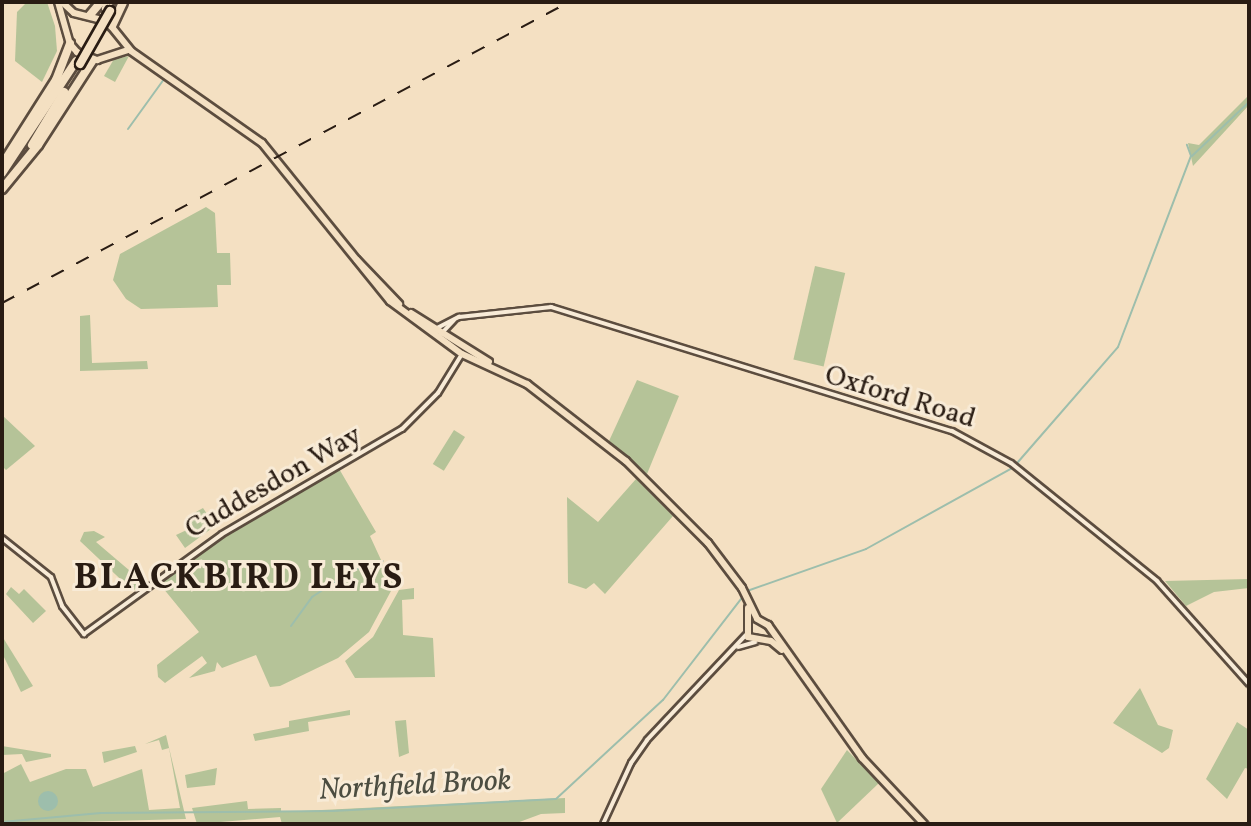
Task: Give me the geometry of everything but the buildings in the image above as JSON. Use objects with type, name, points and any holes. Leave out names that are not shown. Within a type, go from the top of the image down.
[{"type":"highway","points":[[87,15],[115,2]]},
{"type":"highway","points":[[114,30],[123,2]]},
{"type":"highway","points":[[2,186],[42,130],[106,6]]},
{"type":"highway","points":[[2,165],[56,80],[70,44]]},
{"type":"highway","points":[[2,186],[38,145],[82,70],[93,60]]},
{"type":"highway","points":[[2,173],[78,62]]},
{"type":"main road","points":[[60,2],[114,30],[131,51],[188,87],[276,157],[330,231],[393,298],[464,351],[527,384],[640,475],[712,548],[746,597],[757,619],[768,625],[862,758],[924,824]]},
{"type":"main road","points":[[60,2],[70,44],[93,60],[112,51],[131,51]]},
{"type":"main road","points":[[68,31],[73,19],[87,15]]},
{"type":"main road","points":[[112,51],[114,30]]},
{"type":"main road","points":[[746,597],[747,628],[755,642],[774,642],[799,668]]},
{"type":"main road","points":[[747,628],[757,619]]},
{"type":"main road","points":[[764,640],[768,625]]},
{"type":"street","name":"Oxford Road","points":[[437,333],[459,317],[551,307],[976,442],[1028,476],[1157,581],[1249,684]]},
{"type":"street","name":"Cuddesdon Way","points":[[2,538],[51,577],[62,606],[84,634],[222,534],[402,429],[438,393],[464,351]]},
{"type":"street","points":[[603,824],[631,763],[647,740],[736,647],[747,628]]},
{"type":"street","points":[[736,647],[755,642]]},
{"type":"shaded area","points":[[27,2],[47,2],[55,26],[57,51],[42,82],[15,61],[17,12]]},
{"type":"shaded area","points":[[129,56],[115,82],[104,76],[114,59]]},
{"type":"shaded area","points":[[1249,95],[1249,105],[1193,166],[1188,143],[1199,145]]},
{"type":"shaded area","points":[[206,207],[215,213],[217,253],[230,253],[231,285],[217,285],[218,307],[141,309],[126,299],[113,280],[120,254]]},
{"type":"shaded area","points":[[815,266],[845,273],[824,367],[793,360]]},
{"type":"shaded area","points":[[90,315],[92,363],[147,361],[148,369],[80,371],[80,316]]},
{"type":"shaded area","points":[[637,380],[679,396],[647,474],[609,441]]},
{"type":"shaded area","points":[[2,415],[35,446],[6,470],[2,466]]},
{"type":"shaded area","points":[[454,430],[465,437],[444,471],[433,464]]},
{"type":"shaded area","points":[[338,467],[376,532],[370,536],[387,573],[399,576],[369,632],[338,658],[280,686],[270,687],[256,655],[222,668],[217,662],[215,671],[189,678],[207,663],[202,656],[165,683],[158,677],[157,665],[199,632],[158,582],[222,534]]},
{"type":"shaded area","points":[[636,479],[673,516],[605,594],[594,583],[586,589],[568,583],[567,497],[598,522]]},
{"type":"shaded area","points":[[203,508],[215,526],[185,548],[176,535],[193,527],[187,517]]},
{"type":"shaded area","points":[[94,531],[105,537],[96,542],[143,582],[133,591],[80,541],[84,532]]},
{"type":"shaded area","points":[[1249,579],[1249,588],[1214,592],[1186,606],[1165,581]]},
{"type":"shaded area","points":[[11,587],[19,594],[24,589],[46,611],[33,623],[6,594]]},
{"type":"shaded area","points":[[414,588],[414,599],[402,600],[403,635],[433,638],[435,677],[355,678],[345,661],[373,637],[399,590]]},
{"type":"shaded area","points":[[2,636],[33,686],[21,692],[2,653]]},
{"type":"shaded area","points":[[1140,688],[1158,725],[1173,730],[1169,748],[1162,753],[1113,723]]},
{"type":"shaded area","points":[[350,710],[350,715],[308,722],[309,731],[255,741],[253,734],[289,727],[289,721]]},
{"type":"shaded area","points":[[406,720],[409,753],[399,757],[395,721]]},
{"type":"shaded area","points":[[1237,722],[1249,730],[1249,769],[1245,768],[1227,799],[1206,779]]},
{"type":"shaded area","points":[[166,735],[186,819],[2,824],[2,774],[21,764],[30,782],[66,769],[86,769],[93,787],[142,769],[149,810],[180,808],[169,748],[162,750],[159,740],[145,744]]},
{"type":"shaded area","points":[[2,746],[51,754],[51,757],[26,762],[22,754],[2,755]]},
{"type":"shaded area","points":[[135,746],[137,752],[104,763],[102,752]]},
{"type":"shaded area","points":[[847,750],[879,783],[837,823],[821,789]]},
{"type":"shaded area","points":[[217,768],[215,785],[187,788],[185,775]]},
{"type":"shaded area","points":[[44,791],[52,791],[58,801],[52,811],[44,811],[38,805],[38,797]]},
{"type":"shaded area","points":[[565,798],[565,813],[541,814],[514,824],[282,824],[280,817],[197,824],[192,808],[247,801],[248,809],[281,808],[281,812]]},
{"type":"waterway","points":[[128,129],[164,79]]},
{"type":"waterway","points":[[1192,156],[1249,102]]},
{"type":"waterway","name":"Northfield Brook","points":[[1018,462],[1118,347],[1191,156],[1187,145]]},
{"type":"waterway","name":"Northfield Brook","points":[[747,591],[866,549],[1012,468]]},
{"type":"waterway","points":[[291,626],[312,597],[353,570],[383,561]]},
{"type":"waterway","name":"Northfield Brook","points":[[2,822],[101,813],[333,811],[556,799],[663,700],[741,599]]},
{"type":"railway","points":[[2,303],[569,2]]},
{"type":"district","name":"BLACKBIRD LEYS","points":[[239,580]]}]
